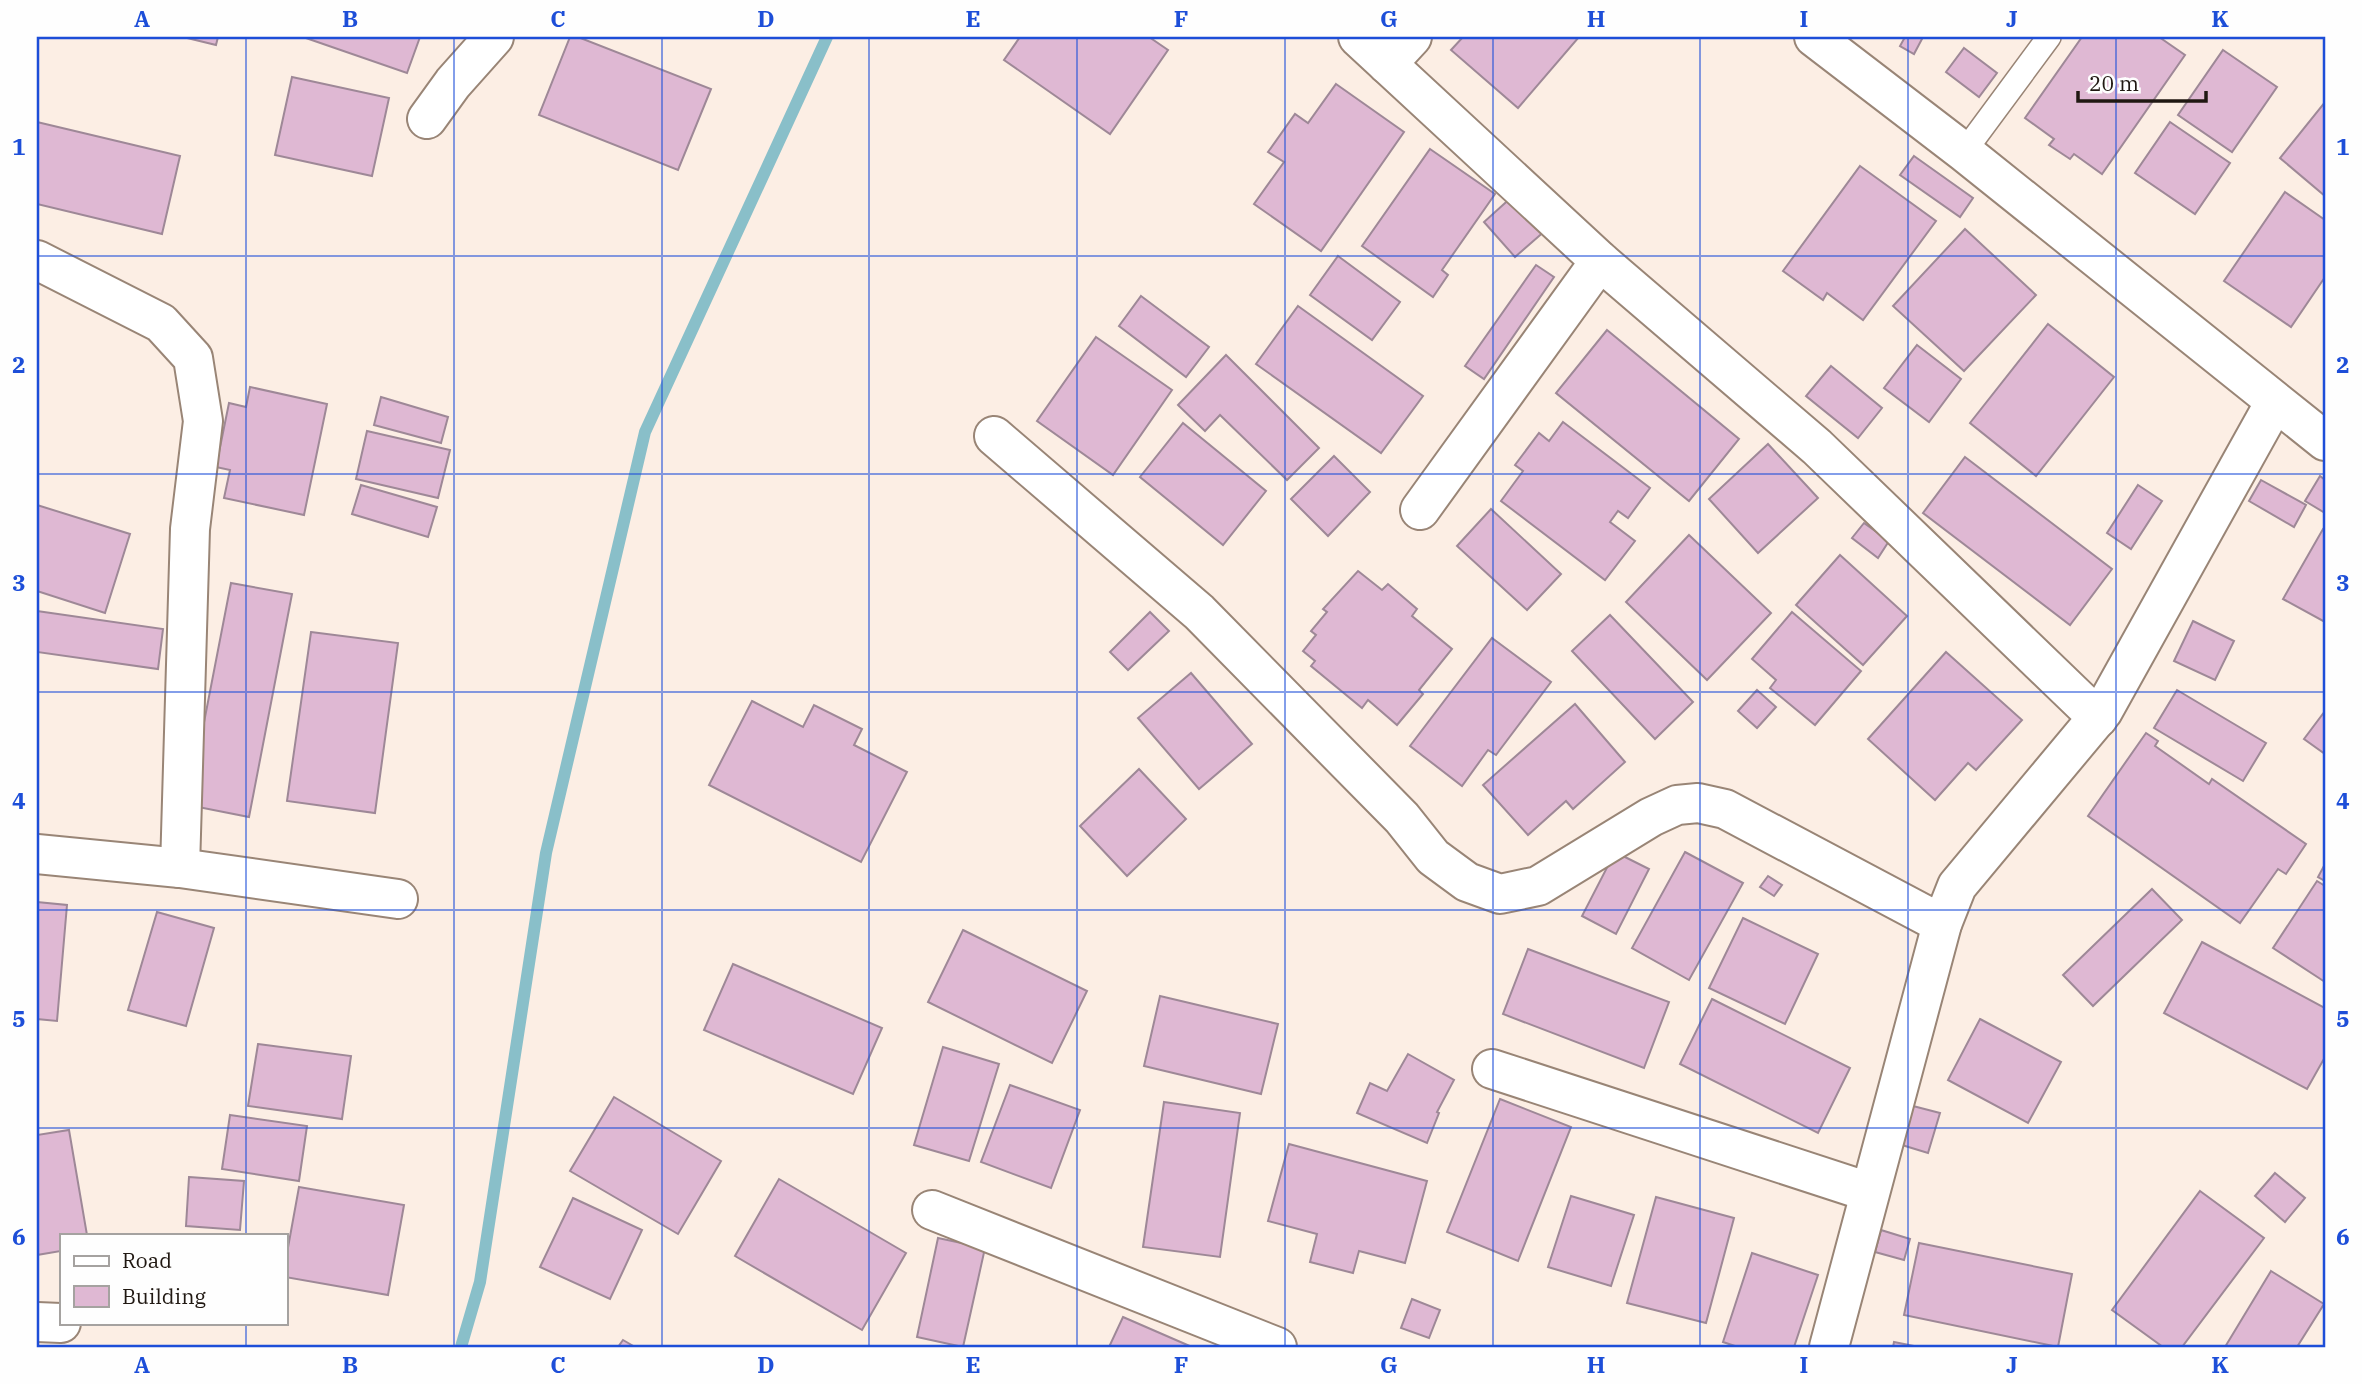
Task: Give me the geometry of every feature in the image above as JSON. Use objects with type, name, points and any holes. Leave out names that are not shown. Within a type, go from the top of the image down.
[{"type":"street","points":[[428,119],[453,83],[495,37]]},
{"type":"street","points":[[1358,37],[1400,50],[1600,261],[1817,447],[2098,718]]},
{"type":"street","points":[[1814,37],[1964,152],[2325,441]]},
{"type":"street","points":[[37,260],[161,323],[193,358],[203,421],[190,528],[180,868]]},
{"type":"street","points":[[1420,510],[1600,261]]},
{"type":"street","points":[[1829,1347],[1942,924],[1957,886],[2098,718],[2275,402]]},
{"type":"street","points":[[994,436],[1199,612],[1402,818],[1433,857],[1467,882],[1500,894],[1538,886],[1651,817],[1676,805],[1698,803],[1725,809],[1942,924]]},
{"type":"street","points":[[37,854],[180,868],[398,899]]},
{"type":"street","points":[[1492,1069],[1869,1192]]},
{"type":"street","points":[[932,1210],[1277,1347]]},
{"type":"street","points":[[37,1322],[60,1323]]},
{"type":"lane","points":[[1964,152],[2049,37]]},
{"type":"building","points":[[183,37],[218,37],[216,45]]},
{"type":"building","points":[[303,37],[420,37],[407,73]]},
{"type":"building","points":[[570,37],[578,37],[711,89],[678,170],[539,115]]},
{"type":"building","points":[[1020,37],[1149,37],[1168,50],[1110,134],[1004,60]]},
{"type":"building","points":[[1463,37],[1579,37],[1518,108],[1451,50]]},
{"type":"building","points":[[1905,37],[1923,37],[1914,54],[1900,46]]},
{"type":"building","points":[[2082,37],[2159,37],[2185,55],[2102,174],[2074,154],[2070,159],[2049,145],[2054,139],[2025,118]]},
{"type":"building","points":[[1964,48],[1997,73],[1979,97],[1946,72]]},
{"type":"building","points":[[2223,50],[2277,87],[2232,152],[2178,115]]},
{"type":"building","points":[[292,77],[389,98],[372,176],[275,155]]},
{"type":"building","points":[[1336,84],[1404,132],[1321,251],[1254,204],[1284,162],[1268,152],[1295,114],[1308,123]]},
{"type":"building","points":[[2325,102],[2325,196],[2280,158]]},
{"type":"building","points":[[37,122],[180,156],[162,234],[37,204]]},
{"type":"building","points":[[2170,122],[2230,163],[2195,214],[2135,173]]},
{"type":"building","points":[[1430,149],[1495,194],[1442,270],[1448,275],[1433,297],[1362,246]]},
{"type":"building","points":[[1914,156],[1973,198],[1960,217],[1900,175]]},
{"type":"building","points":[[1860,166],[1936,221],[1863,320],[1827,293],[1823,300],[1783,271]]},
{"type":"building","points":[[2285,192],[2325,220],[2325,277],[2291,327],[2224,281]]},
{"type":"building","points":[[1514,195],[1546,230],[1515,257],[1484,222]]},
{"type":"building","points":[[1965,229],[2036,295],[1964,371],[1893,306]]},
{"type":"building","points":[[1338,256],[1400,302],[1372,340],[1310,295]]},
{"type":"building","points":[[1536,265],[1554,277],[1484,379],[1465,366]]},
{"type":"building","points":[[1141,296],[1209,347],[1186,377],[1119,326]]},
{"type":"building","points":[[1298,306],[1423,396],[1381,453],[1256,364]]},
{"type":"building","points":[[2048,324],[2114,377],[2036,476],[1970,423]]},
{"type":"building","points":[[1607,330],[1739,439],[1689,501],[1556,393]]},
{"type":"building","points":[[1096,337],[1172,390],[1113,475],[1037,421]]},
{"type":"building","points":[[1917,345],[1961,379],[1929,422],[1884,388]]},
{"type":"building","points":[[1226,355],[1319,448],[1287,480],[1220,415],[1205,431],[1178,405]]},
{"type":"building","points":[[1831,366],[1882,408],[1858,438],[1806,396]]},
{"type":"building","points":[[250,387],[327,404],[304,515],[224,498],[230,470],[216,467],[229,403],[246,407]]},
{"type":"building","points":[[381,397],[448,417],[441,443],[374,425]]},
{"type":"building","points":[[1563,422],[1650,488],[1628,518],[1618,511],[1610,522],[1635,541],[1605,580],[1501,501],[1523,471],[1515,465],[1539,433],[1549,441]]},
{"type":"building","points":[[1183,423],[1266,491],[1223,545],[1140,477]]},
{"type":"building","points":[[367,431],[450,450],[438,498],[356,479]]},
{"type":"building","points":[[1768,444],[1818,498],[1758,553],[1709,499]]},
{"type":"building","points":[[1334,456],[1370,492],[1328,536],[1291,499]]},
{"type":"building","points":[[1965,457],[2112,569],[2070,625],[1923,513]]},
{"type":"building","points":[[2320,476],[2325,480],[2325,513],[2305,501]]},
{"type":"building","points":[[2261,480],[2306,505],[2294,527],[2249,501]]},
{"type":"building","points":[[361,485],[437,507],[428,537],[352,514]]},
{"type":"building","points":[[2138,485],[2162,501],[2131,549],[2107,533]]},
{"type":"building","points":[[37,505],[130,534],[105,613],[37,591]]},
{"type":"building","points":[[1491,509],[1561,574],[1527,610],[1457,546]]},
{"type":"building","points":[[1864,523],[1889,541],[1878,558],[1852,538]]},
{"type":"building","points":[[2323,529],[2325,530],[2325,622],[2283,599]]},
{"type":"building","points":[[1689,535],[1771,613],[1707,680],[1626,602]]},
{"type":"building","points":[[1840,555],[1907,616],[1863,665],[1796,605]]},
{"type":"building","points":[[1358,571],[1382,590],[1388,584],[1417,609],[1412,616],[1452,649],[1419,690],[1423,694],[1397,725],[1368,700],[1362,708],[1311,666],[1315,661],[1303,651],[1316,635],[1311,631],[1327,612],[1323,609]]},
{"type":"building","points":[[231,583],[292,594],[249,817],[188,805]]},
{"type":"building","points":[[37,611],[163,629],[158,669],[37,652]]},
{"type":"building","points":[[1150,612],[1169,631],[1128,670],[1110,652]]},
{"type":"building","points":[[1792,612],[1861,671],[1815,725],[1770,688],[1776,680],[1752,659]]},
{"type":"building","points":[[1610,615],[1693,702],[1655,739],[1572,651]]},
{"type":"building","points":[[2193,621],[2234,641],[2215,680],[2174,661]]},
{"type":"building","points":[[311,632],[398,643],[375,813],[287,801]]},
{"type":"building","points":[[1492,638],[1551,682],[1496,755],[1488,750],[1462,786],[1410,746]]},
{"type":"building","points":[[1946,652],[2022,720],[1976,770],[1968,763],[1935,800],[1868,739]]},
{"type":"building","points":[[1191,673],[1252,744],[1199,789],[1138,718]]},
{"type":"building","points":[[1757,690],[1776,707],[1757,728],[1738,711]]},
{"type":"building","points":[[2177,690],[2266,743],[2243,781],[2154,728]]},
{"type":"building","points":[[752,701],[803,727],[814,705],[862,729],[854,745],[907,772],[861,862],[709,785]]},
{"type":"building","points":[[1575,704],[1625,762],[1573,809],[1566,801],[1528,835],[1483,785]]},
{"type":"building","points":[[2325,711],[2325,754],[2304,739]]},
{"type":"building","points":[[2146,733],[2158,741],[2155,746],[2209,784],[2212,779],[2306,844],[2286,874],[2278,869],[2240,923],[2088,816]]},
{"type":"building","points":[[1139,769],[1186,819],[1127,876],[1080,826]]},
{"type":"building","points":[[1615,852],[1649,869],[1616,934],[1582,916]]},
{"type":"building","points":[[1685,852],[1743,883],[1689,980],[1632,948]]},
{"type":"building","points":[[2325,864],[2325,881],[2318,877]]},
{"type":"building","points":[[1768,876],[1782,885],[1774,896],[1760,887]]},
{"type":"building","points":[[2317,881],[2325,886],[2325,982],[2273,948]]},
{"type":"building","points":[[2152,889],[2182,920],[2093,1006],[2063,975]]},
{"type":"building","points":[[37,902],[67,905],[57,1021],[37,1019]]},
{"type":"building","points":[[157,912],[214,928],[186,1026],[128,1010]]},
{"type":"building","points":[[1743,918],[1818,954],[1785,1024],[1709,988]]},
{"type":"building","points":[[963,930],[1087,991],[1052,1063],[928,1002]]},
{"type":"building","points":[[2202,942],[2325,1008],[2325,1057],[2307,1089],[2164,1013]]},
{"type":"building","points":[[1528,949],[1669,1002],[1644,1068],[1503,1014]]},
{"type":"building","points":[[733,964],[882,1028],[853,1094],[704,1030]]},
{"type":"building","points":[[1160,996],[1278,1024],[1261,1094],[1144,1066]]},
{"type":"building","points":[[1712,999],[1850,1068],[1818,1133],[1680,1064]]},
{"type":"building","points":[[1980,1019],[2061,1062],[2028,1123],[1948,1080]]},
{"type":"building","points":[[258,1044],[351,1056],[342,1119],[248,1106]]},
{"type":"building","points":[[943,1047],[999,1064],[969,1161],[914,1145]]},
{"type":"building","points":[[1408,1054],[1454,1080],[1437,1112],[1439,1113],[1427,1143],[1357,1113],[1370,1083],[1387,1091]]},
{"type":"building","points":[[1010,1085],[1080,1110],[1051,1188],[981,1162]]},
{"type":"building","points":[[614,1097],[721,1161],[678,1234],[570,1171]]},
{"type":"building","points":[[1500,1099],[1571,1127],[1518,1261],[1447,1232]]},
{"type":"building","points":[[1164,1102],[1240,1113],[1220,1257],[1143,1247]]},
{"type":"building","points":[[1913,1106],[1940,1113],[1928,1153],[1902,1145]]},
{"type":"building","points":[[230,1115],[307,1126],[299,1181],[222,1169]]},
{"type":"building","points":[[69,1130],[87,1234],[60,1234],[60,1251],[37,1255],[37,1135]]},
{"type":"building","points":[[1289,1144],[1427,1181],[1405,1263],[1359,1251],[1353,1273],[1310,1262],[1317,1234],[1268,1221]]},
{"type":"building","points":[[2275,1173],[2305,1198],[2285,1222],[2255,1196]]},
{"type":"building","points":[[189,1177],[244,1181],[240,1230],[186,1226]]},
{"type":"building","points":[[779,1179],[906,1253],[862,1330],[735,1256]]},
{"type":"building","points":[[299,1187],[404,1205],[388,1295],[287,1277],[287,1253]]},
{"type":"building","points":[[2200,1191],[2264,1238],[2182,1347],[2163,1347],[2112,1310]]},
{"type":"building","points":[[1571,1196],[1634,1215],[1611,1286],[1548,1267]]},
{"type":"building","points":[[1656,1197],[1734,1218],[1706,1323],[1627,1303]]},
{"type":"building","points":[[573,1198],[642,1230],[610,1299],[540,1267]]},
{"type":"building","points":[[1881,1230],[1910,1239],[1904,1260],[1875,1252]]},
{"type":"building","points":[[938,1238],[985,1248],[963,1347],[917,1337]]},
{"type":"building","points":[[1919,1243],[2072,1274],[2058,1347],[1904,1315]]},
{"type":"building","points":[[1752,1253],[1818,1275],[1794,1347],[1738,1347],[1723,1342]]},
{"type":"building","points":[[2271,1271],[2324,1304],[2297,1347],[2225,1347]]},
{"type":"building","points":[[1412,1299],[1440,1310],[1429,1338],[1401,1328]]},
{"type":"building","points":[[1123,1317],[1192,1347],[1109,1347]]},
{"type":"building","points":[[623,1340],[635,1347],[618,1347]]},
{"type":"building","points":[[1894,1342],[1919,1347],[1893,1347]]},
{"type":"waterway","points":[[461,1347],[480,1282],[546,853],[645,432],[827,37]]}]
